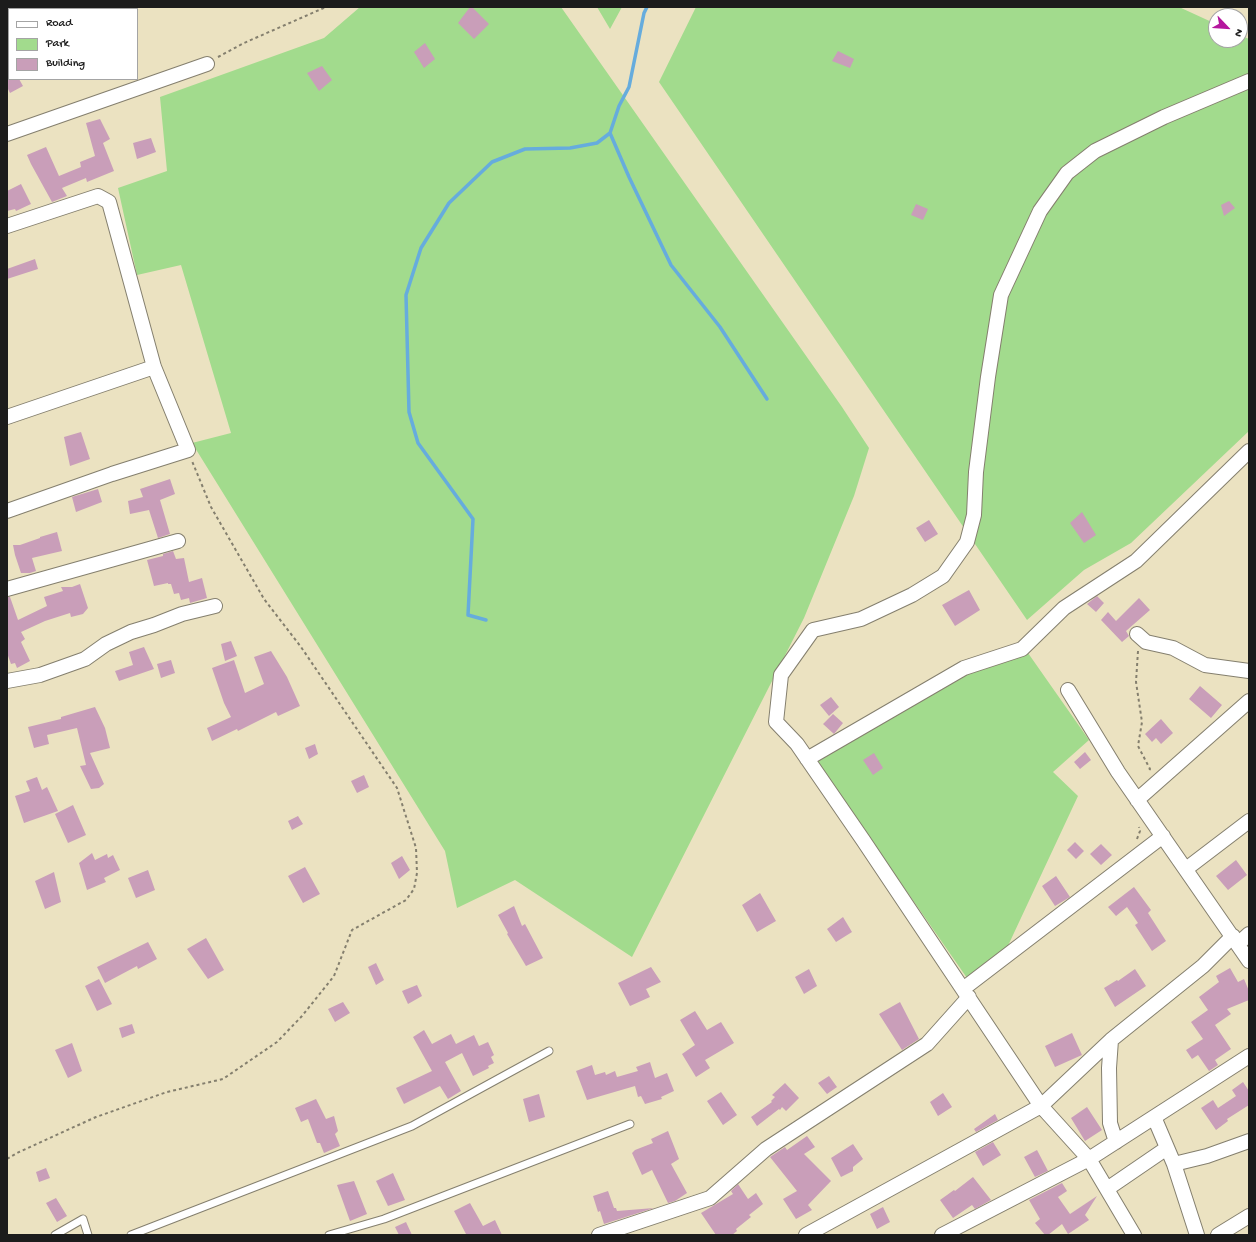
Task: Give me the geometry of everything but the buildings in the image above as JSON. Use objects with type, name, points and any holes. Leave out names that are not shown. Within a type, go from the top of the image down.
[{"type":"street","points":[[7,134],[207,64]]},
{"type":"street","points":[[1134,1235],[1088,1159],[1041,1106],[868,846],[797,744],[776,722],[781,675],[813,630],[861,619],[912,595],[943,576],[967,542],[974,515],[976,472],[988,377],[1001,295],[1040,211],[1067,173],[1095,151],[1164,117],[1249,81]]},
{"type":"street","points":[[7,226],[98,196],[109,202],[154,367],[188,450],[112,474],[7,511]]},
{"type":"street","points":[[7,417],[154,367]]},
{"type":"street","points":[[807,759],[964,668],[1022,649],[1064,608],[1136,561],[1249,451]]},
{"type":"street","points":[[7,589],[178,541]]},
{"type":"street","points":[[7,681],[40,675],[85,659],[106,644],[131,632],[182,614],[215,606]]},
{"type":"street","points":[[1137,634],[1146,642],[1173,648],[1204,665],[1249,671]]},
{"type":"street","points":[[1068,690],[1118,772],[1249,960]]},
{"type":"street","points":[[1137,800],[1249,701]]},
{"type":"street","points":[[1186,869],[1249,820]]},
{"type":"street","points":[[599,1235],[710,1198],[766,1148],[927,1044],[966,993],[1163,836]]},
{"type":"street","points":[[806,1235],[1041,1106],[1111,1040],[1235,940],[1249,934]]},
{"type":"street","points":[[1111,1040],[1109,1068],[1110,1123],[1116,1142]]},
{"type":"street","points":[[942,1235],[1088,1159],[1249,1056]]},
{"type":"street","points":[[1154,1117],[1174,1164],[1197,1235]]},
{"type":"street","points":[[1174,1164],[1207,1156],[1249,1141]]},
{"type":"street","points":[[1107,1190],[1167,1148]]},
{"type":"street","points":[[1218,1235],[1249,1216]]},
{"type":"lane","points":[[131,1235],[412,1126],[549,1051]]},
{"type":"lane","points":[[328,1235],[384,1219],[630,1124]]},
{"type":"lane","points":[[55,1235],[83,1219],[88,1235]]},
{"type":"path","points":[[207,64],[244,43],[326,7]]},
{"type":"path","points":[[7,1159],[19,1152],[96,1117],[166,1092],[223,1079],[277,1042],[302,1016],[334,976],[352,930],[406,900],[414,889],[417,874],[416,848],[396,788],[301,647],[264,599],[211,507],[188,450]]},
{"type":"path","points":[[1137,634],[1138,652],[1136,682],[1142,722],[1138,746],[1150,769],[1148,776]]},
{"type":"path","points":[[1129,862],[1140,831],[1138,826]]},
{"type":"green space","points":[[360,7],[561,7],[842,407],[869,448],[854,496],[804,618],[632,957],[515,880],[457,908],[445,851],[192,443],[231,433],[181,265],[137,275],[118,188],[167,171],[160,97],[324,38]]},
{"type":"green space","points":[[597,7],[622,7],[610,29]]},
{"type":"green space","points":[[696,7],[1179,7],[1208,20],[1208,48],[1248,48],[1249,39],[1249,431],[1131,543],[1084,570],[1027,620],[659,82]]},
{"type":"green space","points":[[1028,653],[1089,740],[1053,772],[1078,796],[1006,950],[967,978],[816,761],[966,674]]},
{"type":"waterway","points":[[486,620],[468,615],[473,519],[418,443],[409,412],[406,295],[421,248],[449,203],[492,162],[525,149],[570,148],[597,143],[610,133],[619,106],[629,87],[644,13],[647,7]]},
{"type":"waterway","points":[[610,133],[629,177],[671,265],[720,327],[767,399]]}]
